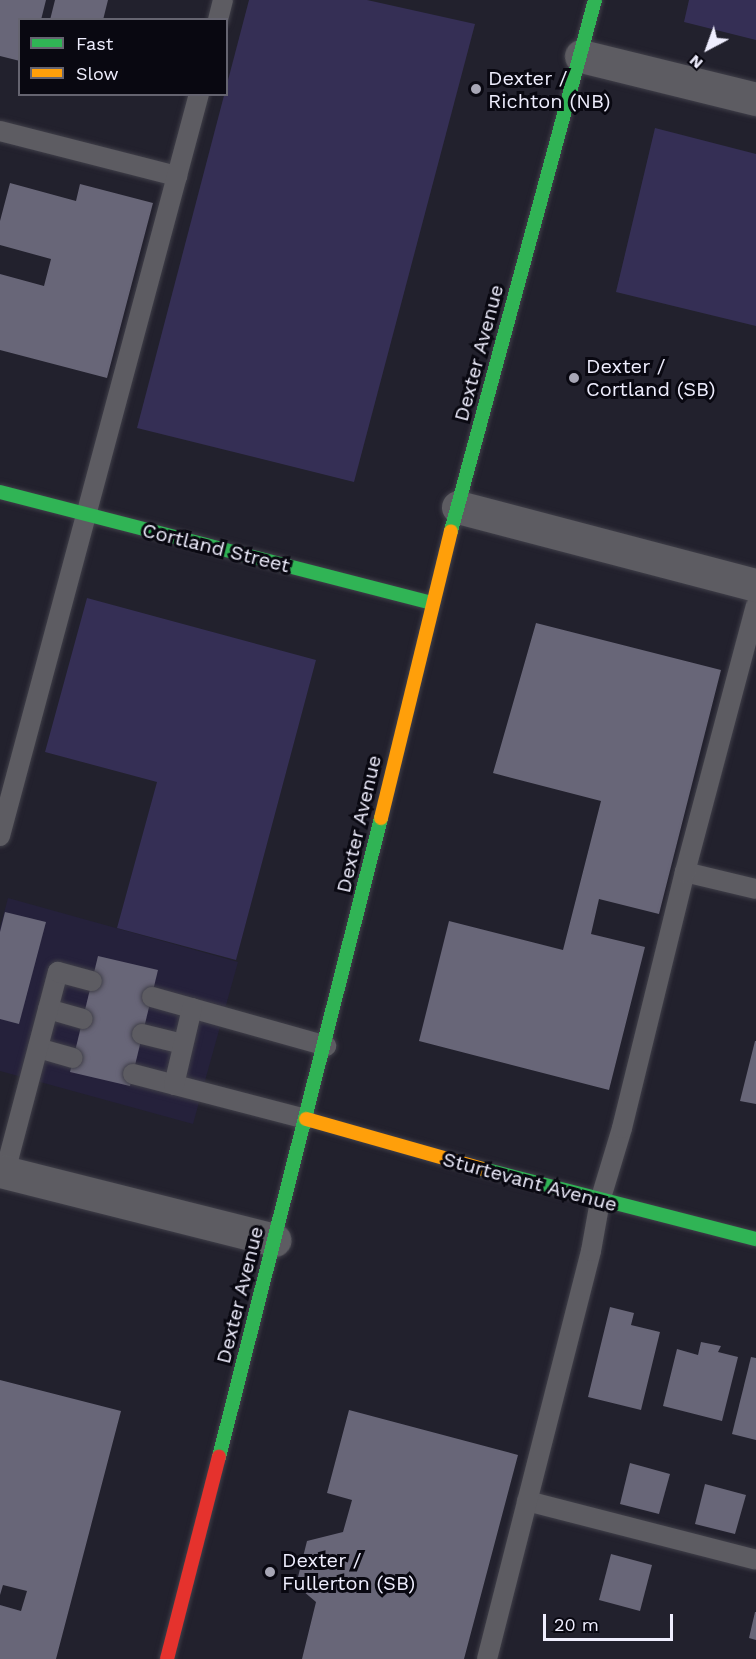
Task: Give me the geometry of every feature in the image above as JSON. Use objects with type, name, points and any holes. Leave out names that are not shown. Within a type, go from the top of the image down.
[{"type":"street","name":"Dexter Avenue","points":[[167,1659],[326,1046],[432,603],[595,0]]},
{"type":"street","points":[[581,56],[756,99]]},
{"type":"street","name":"Cortland Street","points":[[0,492],[432,603]]},
{"type":"street","points":[[458,507],[756,585]]},
{"type":"street","name":"Sturtevant Avenue","points":[[306,1119],[600,1201],[756,1239]]},
{"type":"street","points":[[2,1171],[274,1240]]},
{"type":"lane","points":[[218,18],[223,0]]},
{"type":"lane","points":[[0,832],[88,515],[198,96]]},
{"type":"lane","points":[[0,132],[177,176]]},
{"type":"lane","points":[[487,1659],[600,1201],[622,1128],[685,872],[756,606]]},
{"type":"lane","points":[[685,872],[756,889]]},
{"type":"lane","points":[[2,1171],[58,972],[92,981]]},
{"type":"lane","points":[[152,997],[326,1046]]},
{"type":"lane","points":[[174,1085],[192,1008]]},
{"type":"lane","points":[[48,1009],[83,1019]]},
{"type":"lane","points":[[142,1034],[183,1044]]},
{"type":"lane","points":[[38,1048],[73,1058]]},
{"type":"lane","points":[[133,1074],[306,1119]]},
{"type":"lane","points":[[527,1501],[756,1560]]},
{"type":"shaded area","points":[[249,0],[367,0],[475,24],[354,482],[137,428],[224,96],[228,96],[228,80]]},
{"type":"shaded area","points":[[689,0],[756,0],[756,40],[684,22]]},
{"type":"shaded area","points":[[655,128],[756,154],[756,326],[616,292]]},
{"type":"shaded area","points":[[87,598],[316,660],[236,960],[117,928],[157,782],[45,752]]},
{"type":"shaded area","points":[[8,898],[238,962],[193,1124],[0,1071],[0,928]]},
{"type":"building","points":[[0,0],[46,0],[42,18],[18,18],[18,60],[0,56]]},
{"type":"building","points":[[55,0],[108,0],[104,18],[50,18]]},
{"type":"building","points":[[10,183],[76,201],[80,184],[153,203],[107,378],[0,350],[0,274],[44,286],[51,259],[0,245],[0,221]]},
{"type":"building","points":[[536,623],[721,670],[659,914],[599,899],[591,934],[645,947],[609,1090],[419,1041],[449,921],[563,950],[601,801],[493,773]]},
{"type":"building","points":[[5,912],[46,922],[19,1024],[0,1019],[0,932]]},
{"type":"building","points":[[98,956],[158,970],[130,1086],[70,1072]]},
{"type":"building","points":[[756,1041],[756,1104],[740,1101]]},
{"type":"building","points":[[610,1307],[634,1313],[631,1325],[660,1332],[641,1410],[588,1397]]},
{"type":"building","points":[[701,1342],[721,1346],[718,1352],[738,1357],[722,1421],[663,1406],[677,1349],[698,1355]]},
{"type":"building","points":[[751,1357],[756,1358],[756,1440],[732,1434]]},
{"type":"building","points":[[0,1380],[121,1411],[56,1659],[0,1659],[0,1605],[21,1611],[27,1591],[3,1585],[0,1595]]},
{"type":"building","points":[[349,1410],[518,1455],[464,1659],[302,1659],[316,1602],[296,1585],[307,1541],[343,1532],[352,1500],[327,1493]]},
{"type":"building","points":[[630,1463],[670,1474],[659,1514],[620,1504]]},
{"type":"building","points":[[705,1484],[746,1495],[735,1534],[695,1524]]},
{"type":"building","points":[[611,1554],[652,1565],[640,1611],[599,1600]]},
{"type":"building","points":[[756,1612],[756,1640],[749,1638]]},
{"type":"traffic: fast","points":[[451,531],[595,0]]},
{"type":"traffic: fast","points":[[0,492],[432,603]]},
{"type":"traffic: fast","points":[[219,1457],[381,818]]},
{"type":"traffic: fast","points":[[483,1169],[756,1239]]},
{"type":"traffic: slow","points":[[381,818],[451,531]]},
{"type":"traffic: slow","points":[[306,1119],[483,1169]]},
{"type":"traffic: jam","points":[[167,1659],[219,1457]]},
{"type":"place","name":"Dexter / Richton (NB)","points":[[476,89]]},
{"type":"place","name":"Dexter / Cortland (SB)","points":[[574,378]]},
{"type":"place","name":"Dexter / Fullerton (SB)","points":[[270,1572]]}]
